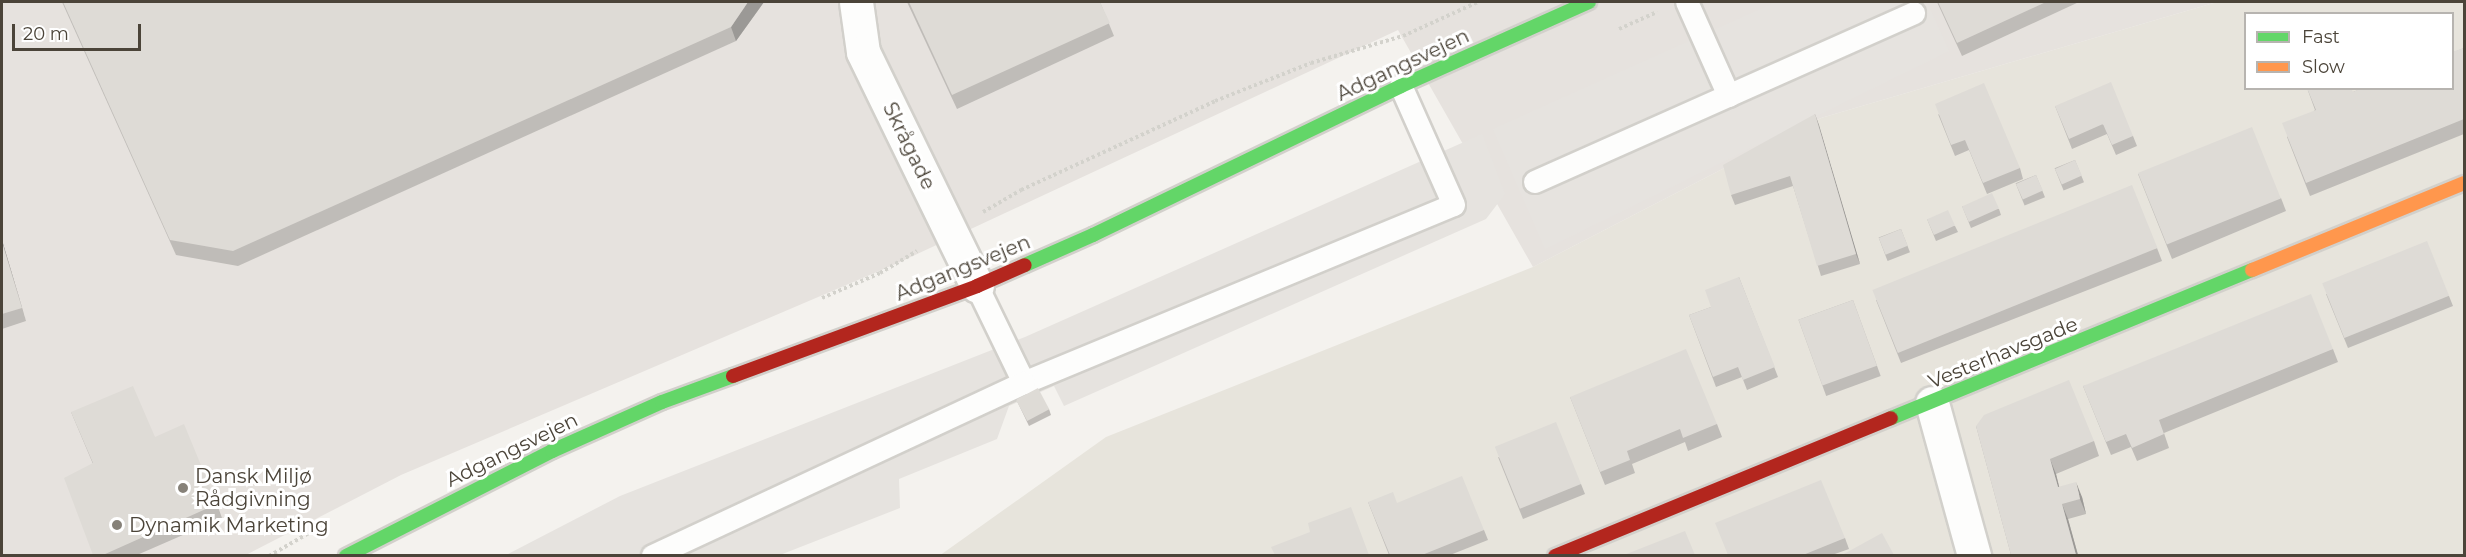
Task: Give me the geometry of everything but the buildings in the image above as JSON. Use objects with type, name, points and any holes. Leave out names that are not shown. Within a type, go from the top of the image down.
[{"type":"street","name":"Skrågade","points":[[856,2],[863,52],[977,286]]},
{"type":"street","name":"Adgangsvejen","points":[[354,554],[552,451],[662,402],[977,286],[1093,235],[1401,86],[1589,2]]},
{"type":"street","name":"Vesterhavsgade","points":[[1555,555],[1932,403],[2464,183]]},
{"type":"street","points":[[1932,403],[1974,555]]},
{"type":"lane","points":[[1687,2],[1729,96]]},
{"type":"lane","points":[[1535,182],[1914,13]]},
{"type":"lane","points":[[653,555],[1024,382],[1454,205],[1401,86]]},
{"type":"lane","points":[[977,286],[1024,382]]},
{"type":"path","points":[[817,300],[880,273],[1021,190],[1215,101],[1311,63],[1403,36],[1478,2]]},
{"type":"path","points":[[269,555],[319,528]]},
{"type":"shaded area","points":[[2,2],[2217,2],[1821,118],[1533,267],[1398,30],[900,262],[401,475],[244,556],[2,555]]},
{"type":"shaded area","points":[[1776,2],[1927,2],[1949,51],[1545,249],[1493,129]]},
{"type":"shaded area","points":[[2217,2],[2464,2],[2464,555],[939,556],[1106,437],[1533,267],[1821,118]]},
{"type":"shaded area","points":[[1482,134],[1505,194],[1486,219],[1064,406],[1054,386],[1009,406],[997,439],[899,479],[900,508],[780,555],[504,556],[620,496],[1025,337]]},
{"type":"traffic: fast","points":[[1025,265],[1093,235],[1401,86],[1589,2]]},
{"type":"traffic: fast","points":[[1891,418],[2252,270]]},
{"type":"traffic: fast","points":[[346,556],[552,451],[662,402],[733,376]]},
{"type":"traffic: slow","points":[[2252,270],[2464,183]]},
{"type":"traffic: jam","points":[[733,376],[977,286],[1025,265]]},
{"type":"traffic: jam","points":[[1555,556],[1891,418]]},
{"type":"place","name":"Dansk Miljø Rådgivning","points":[[183,488]]},
{"type":"place","name":"Dynamik Marketing","points":[[117,525]]}]
